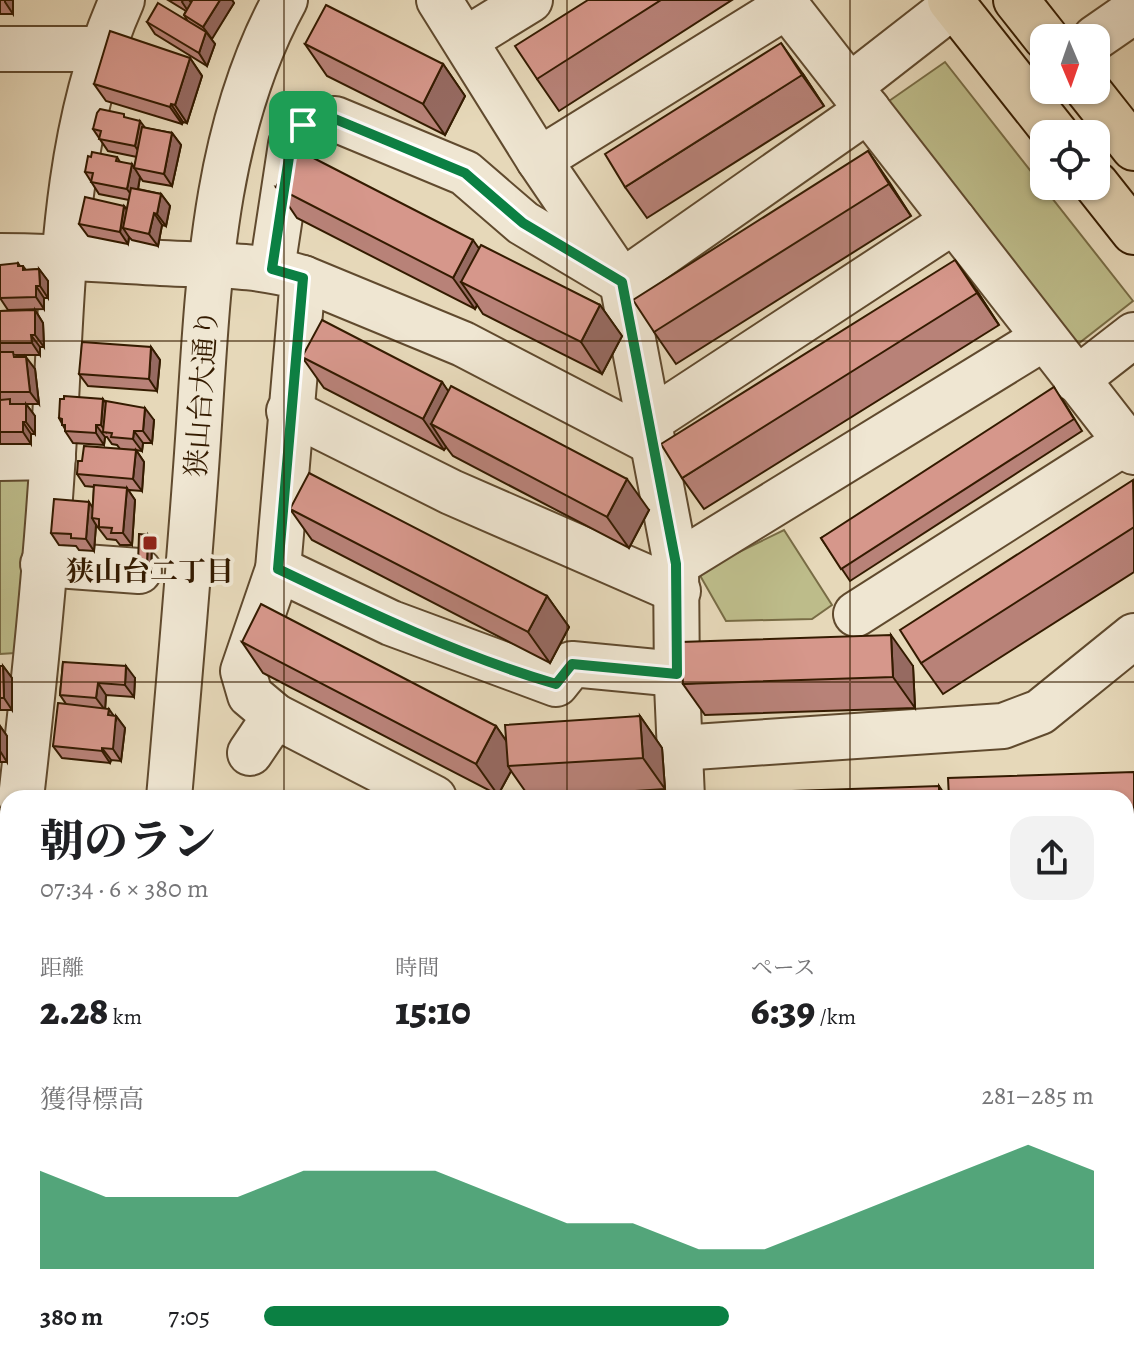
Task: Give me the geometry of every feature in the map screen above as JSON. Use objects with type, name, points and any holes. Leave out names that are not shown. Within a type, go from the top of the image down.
[{"type":"main road","points":[[1016,0],[1035,24]]},
{"type":"main road","points":[[952,3],[1045,120]]},
{"type":"main road","points":[[1099,104],[1134,148]]},
{"type":"main road","points":[[1109,200],[1134,232]]},
{"type":"street","points":[[21,790],[17,664],[43,564],[70,197],[102,49],[122,0]]},
{"type":"street","name":"狭山台大通り","points":[[170,790],[211,264],[224,167],[248,82],[285,0]]},
{"type":"street","points":[[439,0],[539,160],[622,282],[677,577],[682,790]]},
{"type":"street","points":[[465,40],[530,0]]},
{"type":"street","points":[[539,160],[784,3],[1130,447],[856,614]]},
{"type":"street","points":[[622,282],[859,98],[952,3]]},
{"type":"street","points":[[1110,28],[1134,11]]},
{"type":"street","points":[[0,49],[102,49]]},
{"type":"street","points":[[418,790],[275,716],[250,695],[243,671],[278,569],[289,411],[287,273],[291,144],[303,125],[312,119],[335,119],[465,173],[523,223],[622,282]]},
{"type":"street","points":[[651,432],[954,221]]},
{"type":"street","points":[[0,256],[65,256],[211,264],[287,273],[463,344],[651,432]]},
{"type":"street","points":[[1076,380],[1134,335]]},
{"type":"street","points":[[677,577],[1044,338]]},
{"type":"street","points":[[289,411],[451,492],[677,577]]},
{"type":"street","points":[[0,458],[53,457]]},
{"type":"street","points":[[43,564],[139,571]]},
{"type":"street","points":[[278,569],[391,623],[530,677],[556,684],[572,664],[677,674]]},
{"type":"street","points":[[680,748],[1003,726],[1040,712],[1134,636]]},
{"type":"street","points":[[250,753],[275,716]]},
{"type":"shaded area","points":[[945,62],[1030,170],[1030,200],[1054,200],[1133,301],[1069,351],[916,162],[889,101]]},
{"type":"shaded area","points":[[0,470],[36,478],[15,653],[0,654]]},
{"type":"shaded area","points":[[784,530],[832,605],[812,619],[726,621],[698,572]]},
{"type":"building","points":[[190,0],[220,0],[203,27],[184,15]]},
{"type":"building","points":[[588,0],[661,0],[537,79],[515,46]]},
{"type":"building","points":[[158,3],[206,32],[199,53],[147,22]]},
{"type":"building","points":[[326,5],[443,64],[423,104],[305,44]]},
{"type":"building","points":[[110,31],[190,58],[175,105],[171,104],[170,107],[94,84]]},
{"type":"building","points":[[781,43],[802,75],[625,187],[605,154]]},
{"type":"building","points":[[100,109],[140,121],[135,146],[99,139],[101,131],[93,129]]},
{"type":"building","points":[[142,127],[172,133],[164,174],[134,168]]},
{"type":"building","points":[[296,149],[473,240],[453,278],[276,187]]},
{"type":"building","points":[[868,151],[889,184],[654,332],[633,300]]},
{"type":"building","points":[[92,152],[132,164],[127,189],[91,182],[93,173],[85,172],[88,156],[91,157]]},
{"type":"building","points":[[131,188],[161,194],[149,234],[123,228]]},
{"type":"building","points":[[85,197],[124,206],[120,232],[79,224]]},
{"type":"building","points":[[481,245],[600,305],[581,342],[461,282]]},
{"type":"building","points":[[955,260],[977,293],[682,478],[661,444]]},
{"type":"building","points":[[18,263],[23,270],[39,269],[40,286],[36,286],[36,297],[0,298],[0,265]]},
{"type":"building","points":[[35,310],[32,343],[0,343],[0,311]]},
{"type":"building","points":[[322,320],[442,382],[423,419],[302,357]]},
{"type":"building","points":[[82,342],[151,347],[149,379],[79,374]]},
{"type":"building","points":[[0,352],[13,352],[14,357],[26,357],[30,392],[0,392]]},
{"type":"building","points":[[451,386],[627,479],[607,517],[431,424]]},
{"type":"building","points":[[1054,387],[1074,419],[841,569],[821,538]]},
{"type":"building","points":[[64,396],[103,399],[101,425],[96,425],[96,433],[65,431],[65,425],[59,418],[60,399]]},
{"type":"building","points":[[10,399],[10,404],[26,404],[23,432],[0,432],[0,400]]},
{"type":"building","points":[[106,401],[145,408],[143,431],[134,431],[133,439],[111,437],[112,433],[103,432]]},
{"type":"building","points":[[84,446],[136,450],[133,479],[77,474]]},
{"type":"building","points":[[309,473],[547,596],[528,632],[290,509]]},
{"type":"building","points":[[1133,480],[1134,527],[921,663],[900,630]]},
{"type":"building","points":[[94,485],[127,488],[123,533],[111,533],[112,528],[99,527],[99,519],[92,518]]},
{"type":"building","points":[[54,499],[89,502],[86,539],[51,533]]},
{"type":"building","points":[[139,534],[148,535],[147,564],[138,564]]},
{"type":"building","points":[[261,604],[496,726],[476,764],[242,642]]},
{"type":"building","points":[[891,635],[893,677],[683,684],[681,642]]},
{"type":"building","points":[[63,662],[126,666],[125,685],[98,683],[96,698],[60,695]]},
{"type":"building","points":[[0,666],[3,666],[4,698],[0,698]]},
{"type":"building","points":[[58,703],[109,709],[108,715],[116,716],[113,749],[102,748],[102,751],[53,746]]},
{"type":"building","points":[[640,716],[643,758],[508,766],[505,725]]},
{"type":"building","points":[[1134,772],[1134,790],[949,790],[948,778]]},
{"type":"building","points":[[939,786],[939,790],[820,790]]},
{"type":"place","name":"狭山台二丁目","points":[[150,543]]},
{"type":"route","points":[[312,119],[335,119],[465,173],[523,223],[622,282],[676,564],[677,674],[572,664],[556,684],[530,677],[391,623],[278,569],[289,411],[303,278],[272,269],[273,250],[291,144],[303,125],[312,119]]}]
